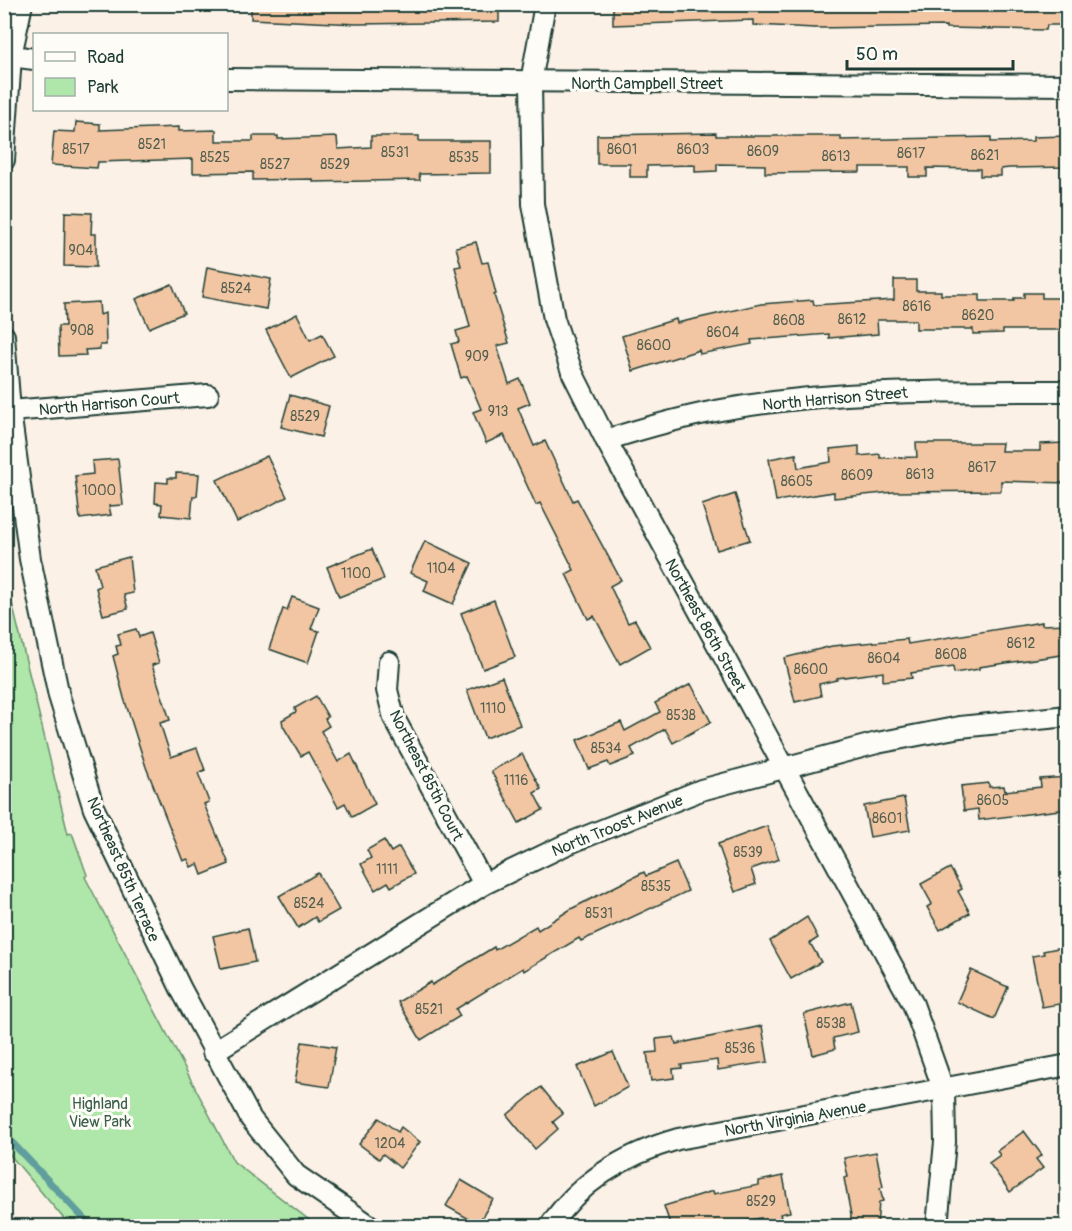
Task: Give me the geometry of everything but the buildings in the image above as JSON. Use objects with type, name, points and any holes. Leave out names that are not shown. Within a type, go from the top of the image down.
[{"type":"street","points":[[4,160],[11,56],[22,4]]},
{"type":"street","name":"Northeast 86th Street","points":[[545,4],[531,82],[533,204],[554,320],[572,372],[606,440],[691,600],[785,766],[913,1004],[936,1063],[944,1091],[945,1142],[937,1227]]},
{"type":"street","points":[[11,56],[33,59]]},
{"type":"street","name":"North Campbell Street","points":[[228,79],[1068,85]]},
{"type":"street","name":"Northeast 85th Terrace","points":[[4,336],[10,411],[30,559],[59,696],[94,809],[213,1052],[251,1119],[297,1175],[370,1227]]},
{"type":"street","name":"North Harrison Street","points":[[606,440],[668,421],[774,402],[855,394],[1068,391]]},
{"type":"street","name":"North Harrison Court","points":[[10,411],[208,396]]},
{"type":"street","name":"Northeast 85th Court","points":[[390,662],[387,690],[394,718],[484,884]]},
{"type":"street","name":"North Troost Avenue","points":[[213,1052],[484,884],[565,845],[701,790],[785,766],[960,727],[1068,716]]},
{"type":"street","name":"North Virginia Avenue","points":[[550,1227],[577,1193],[610,1168],[644,1149],[678,1139],[944,1091],[1068,1065]]},
{"type":"green space","name":"Highland View Park","points":[[5,574],[68,834],[72,833],[87,875],[85,877],[234,1162],[317,1226],[70,1226],[5,1149]]},
{"type":"waterway","points":[[4,1134],[91,1226]]}]
